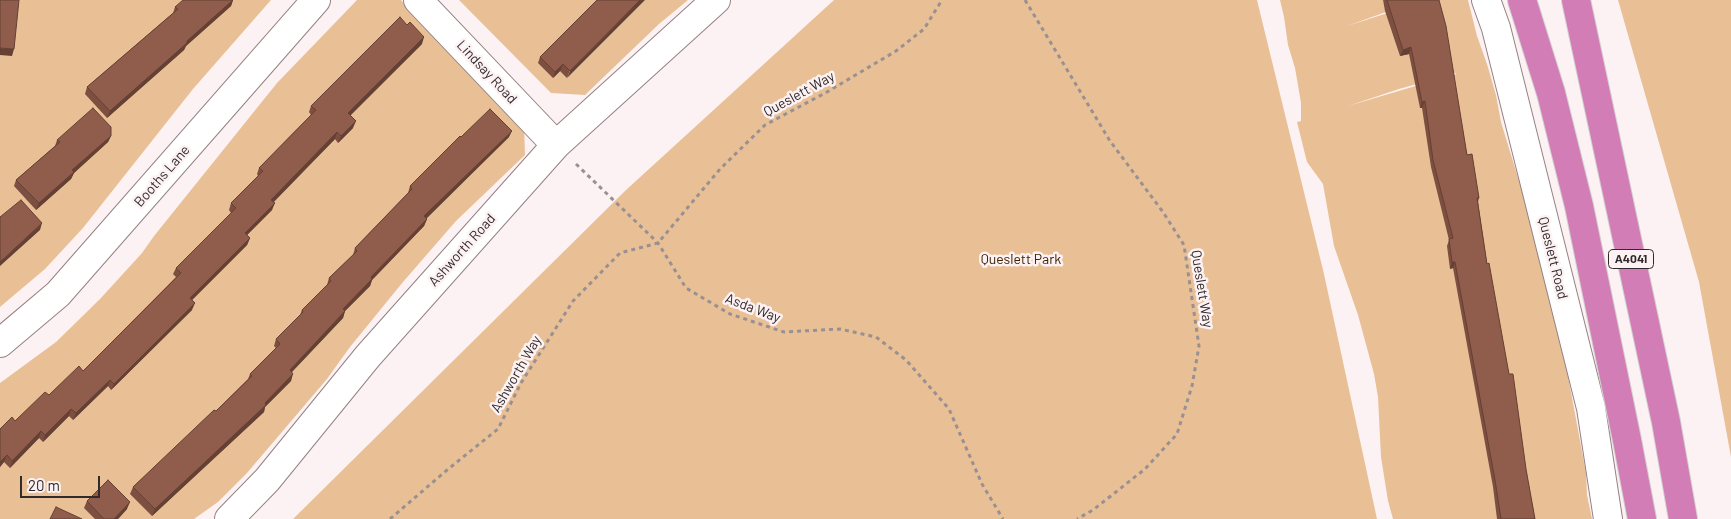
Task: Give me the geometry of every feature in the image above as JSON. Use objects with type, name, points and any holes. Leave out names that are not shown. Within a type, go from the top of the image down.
[{"type":"highway","name":"A4041","points":[[1522,0],[1551,94],[1579,206],[1642,519]]},
{"type":"highway","name":"A4041","points":[[1576,0],[1666,422],[1683,519]]},
{"type":"street","name":"Booths Lane","points":[[0,343],[58,294],[316,0]]},
{"type":"street","name":"Lindsay Road","points":[[418,0],[556,145]]},
{"type":"street","name":"Ashworth Road","points":[[229,519],[267,480],[368,356],[556,145],[716,0]]},
{"type":"street","name":"Queslett Road","points":[[1486,0],[1496,28],[1591,408],[1608,519]]},
{"type":"path","name":"Queslett Way","points":[[658,243],[720,169],[765,125],[827,92],[896,51],[924,28],[942,0]]},
{"type":"path","name":"Queslett Way","points":[[1025,0],[1110,141],[1163,212],[1184,245],[1199,346],[1192,386],[1178,434],[1145,470],[1093,510],[1078,519]]},
{"type":"path","name":"Asda Way","points":[[556,145],[658,243],[686,288],[730,314],[784,332],[840,329],[876,337],[906,360],[949,408],[982,484],[1002,519]]},
{"type":"path","name":"Ashworth Way","points":[[390,519],[498,429],[522,383],[573,301],[620,253],[658,243]]},
{"type":"green space","points":[[0,0],[271,0],[193,89],[83,228],[45,269],[0,307]]},
{"type":"green space","points":[[357,0],[401,0],[524,124],[525,155],[456,221],[403,282],[350,347],[327,379],[247,473],[218,502],[194,519],[0,519],[0,383],[56,342],[100,299],[142,253],[277,83]]},
{"type":"green space","points":[[459,0],[688,0],[659,24],[585,95],[551,93]]},
{"type":"green space","name":"Queslett Park","points":[[834,0],[1257,0],[1324,274],[1377,519],[293,519],[626,190]]},
{"type":"green space","points":[[1280,0],[1383,0],[1386,12],[1347,26],[1428,0],[1468,0],[1477,36],[1496,95],[1501,122],[1534,230],[1560,333],[1586,473],[1587,495],[1592,519],[1393,519],[1381,457],[1378,397],[1374,374],[1358,315],[1334,246],[1323,184],[1307,162],[1297,122],[1301,121],[1301,103],[1295,68],[1288,45]],"holes":[[[1456,74],[1348,106],[1399,89]]]},
{"type":"green space","points":[[1618,0],[1731,0],[1731,457],[1699,282]]},
{"type":"building","points":[[0,0],[19,0],[14,49],[0,48]]},
{"type":"building","points":[[183,0],[233,0],[110,111],[87,87],[178,9],[175,7]]},
{"type":"building","points":[[597,0],[640,0],[570,71],[563,64],[555,72],[540,57]]},
{"type":"building","points":[[1387,0],[1439,0],[1446,26],[1467,155],[1472,154],[1487,264],[1489,263],[1509,374],[1513,374],[1535,519],[1501,519],[1455,262],[1452,262],[1449,239],[1453,238],[1433,160],[1425,101],[1422,102],[1411,47],[1403,50]]},
{"type":"building","points":[[400,17],[407,25],[410,22],[424,37],[348,113],[356,121],[341,136],[337,132],[271,200],[275,203],[245,233],[250,238],[190,298],[195,303],[114,384],[110,380],[76,413],[71,409],[45,435],[41,431],[12,461],[7,455],[0,462],[0,429],[12,417],[15,421],[45,392],[49,395],[79,366],[83,371],[181,273],[176,268],[236,208],[231,203],[263,171],[259,168],[316,110],[311,106]]},
{"type":"building","points":[[93,108],[111,127],[111,136],[72,170],[74,172],[39,203],[16,180],[60,142],[57,140]]},
{"type":"building","points":[[490,109],[512,131],[424,216],[427,219],[371,277],[372,279],[343,309],[345,311],[290,370],[293,374],[265,403],[266,405],[155,509],[133,487],[252,376],[250,374],[280,344],[276,339],[331,281],[329,278],[357,251],[355,248],[412,189],[410,186]]},
{"type":"building","points":[[21,200],[42,223],[0,262],[0,217]]},
{"type":"building","points":[[108,480],[130,502],[114,519],[104,519],[87,501]]},
{"type":"building","points":[[56,507],[82,519],[50,519]]}]
